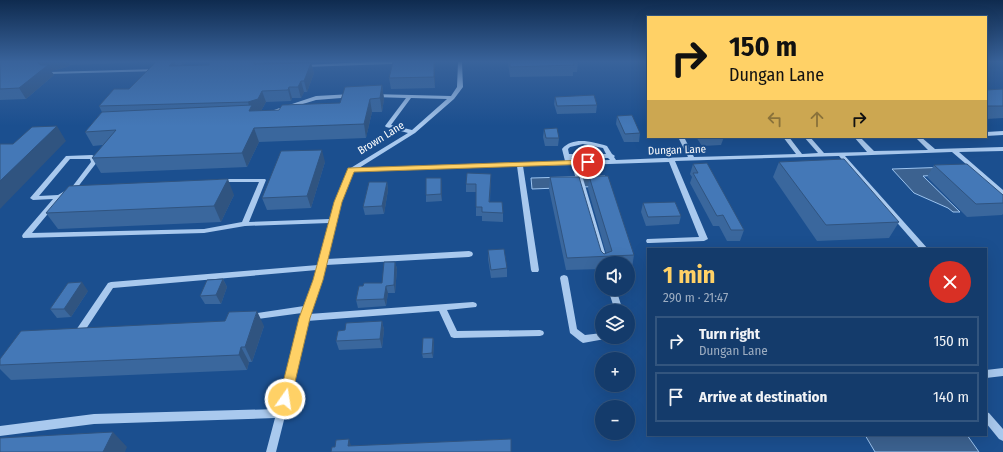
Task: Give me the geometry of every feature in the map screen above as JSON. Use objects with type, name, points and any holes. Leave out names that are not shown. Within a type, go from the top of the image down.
[{"type":"street","name":"Brown Lane","points":[[351,170],[414,132],[452,98],[460,87],[460,83]]},
{"type":"street","points":[[364,95],[452,98]]},
{"type":"street","points":[[262,115],[316,98],[357,96]]},
{"type":"street","points":[[410,96],[388,126],[414,132]]},
{"type":"street","points":[[987,134],[1003,133]]},
{"type":"street","points":[[682,138],[692,159]]},
{"type":"street","points":[[787,138],[801,156]]},
{"type":"street","points":[[808,138],[823,155]]},
{"type":"street","points":[[858,138],[872,153]]},
{"type":"street","points":[[919,138],[933,152]]},
{"type":"street","points":[[602,256],[572,163],[567,156],[566,149],[568,146],[582,142],[605,147],[613,159]]},
{"type":"street","name":"Dungan Lane","points":[[351,170],[572,163],[613,159],[671,160],[1003,149]]},
{"type":"street","points":[[954,151],[1003,193]]},
{"type":"street","points":[[840,154],[923,248]]},
{"type":"street","points":[[567,156],[613,159]]},
{"type":"street","points":[[59,197],[33,198],[68,157],[92,157],[94,162],[75,187],[59,197],[26,236],[204,231],[245,224],[333,221]]},
{"type":"street","points":[[650,242],[704,239],[671,160]]},
{"type":"street","points":[[520,165],[535,270]]},
{"type":"street","points":[[271,452],[282,413],[304,318],[322,264],[338,202],[351,170]]},
{"type":"street","points":[[208,182],[263,180],[245,224]]},
{"type":"street","points":[[75,187],[83,187]]},
{"type":"street","points":[[86,332],[78,333],[111,285],[322,264],[469,254]]},
{"type":"street","points":[[564,278],[574,331],[583,339],[595,338]]},
{"type":"street","points":[[304,318],[473,305]]},
{"type":"street","points":[[442,307],[454,335],[540,333]]},
{"type":"street","points":[[238,319],[308,309]]},
{"type":"street","points":[[987,374],[1003,372]]},
{"type":"street","points":[[0,431],[94,419],[282,413]]},
{"type":"street","points":[[987,417],[1003,436]]},
{"type":"water","points":[[950,167],[958,174],[923,176],[960,212],[953,212],[948,208],[914,193],[892,169]]},
{"type":"water","points":[[605,176],[608,186],[532,189],[531,178]]},
{"type":"water","points":[[866,436],[968,436],[979,452],[875,452]]},
{"type":"building","points":[[0,83],[25,83],[19,88],[0,89]]},
{"type":"building","points":[[135,83],[300,83],[298,87],[289,87],[288,90],[262,91],[258,99],[248,102],[99,106],[114,89],[129,89]]},
{"type":"building","points":[[382,85],[380,98],[370,99],[364,124],[254,128],[242,153],[92,158],[116,130],[85,132],[102,112],[252,105],[249,111],[279,110],[282,105],[340,103],[345,87]]},
{"type":"building","points":[[1003,89],[1003,106],[987,106],[987,90]]},
{"type":"building","points":[[594,95],[597,105],[557,106],[555,97]]},
{"type":"building","points":[[632,115],[640,133],[625,134],[617,116]]},
{"type":"building","points":[[57,126],[0,181],[0,144],[13,144],[32,127]]},
{"type":"building","points":[[557,128],[559,138],[546,138],[544,129]]},
{"type":"building","points":[[322,150],[307,196],[262,198],[281,151]]},
{"type":"building","points":[[844,159],[899,222],[826,225],[779,162]]},
{"type":"building","points":[[707,163],[744,230],[731,230],[723,215],[717,216],[693,173],[698,173],[693,164]]},
{"type":"building","points":[[967,164],[1003,195],[1003,203],[976,204],[934,165]]},
{"type":"building","points":[[467,173],[491,174],[489,202],[502,202],[503,213],[482,212],[482,207],[476,207],[476,184],[466,184]]},
{"type":"building","points":[[589,176],[608,176],[634,255],[567,258],[550,177],[579,177],[601,251],[604,254],[612,251]]},
{"type":"building","points":[[426,178],[441,178],[441,194],[426,195]]},
{"type":"building","points":[[228,179],[214,206],[46,213],[69,186]]},
{"type":"building","points":[[369,182],[387,182],[382,206],[363,207]]},
{"type":"building","points":[[675,202],[681,216],[648,217],[643,203]]},
{"type":"building","points":[[504,249],[507,268],[491,270],[488,250]]},
{"type":"building","points":[[384,262],[395,262],[394,285],[386,286],[384,299],[356,300],[359,286],[363,286],[364,283],[382,283]]},
{"type":"building","points":[[223,279],[216,295],[200,296],[207,280]]},
{"type":"building","points":[[82,282],[64,309],[50,309],[68,283]]},
{"type":"building","points":[[257,311],[245,347],[241,347],[239,355],[0,365],[0,359],[21,331],[225,321],[229,312]]},
{"type":"building","points":[[382,321],[380,339],[336,341],[338,331],[345,330],[346,323]]},
{"type":"building","points":[[423,338],[433,338],[432,353],[422,354]]},
{"type":"building","points":[[113,432],[103,452],[0,452],[0,438]]},
{"type":"building","points":[[349,439],[348,446],[511,439],[511,452],[331,452],[332,447],[335,447],[336,440]]},
{"type":"route","points":[[285,399],[304,318],[318,280],[338,202],[351,170],[588,162]]}]
